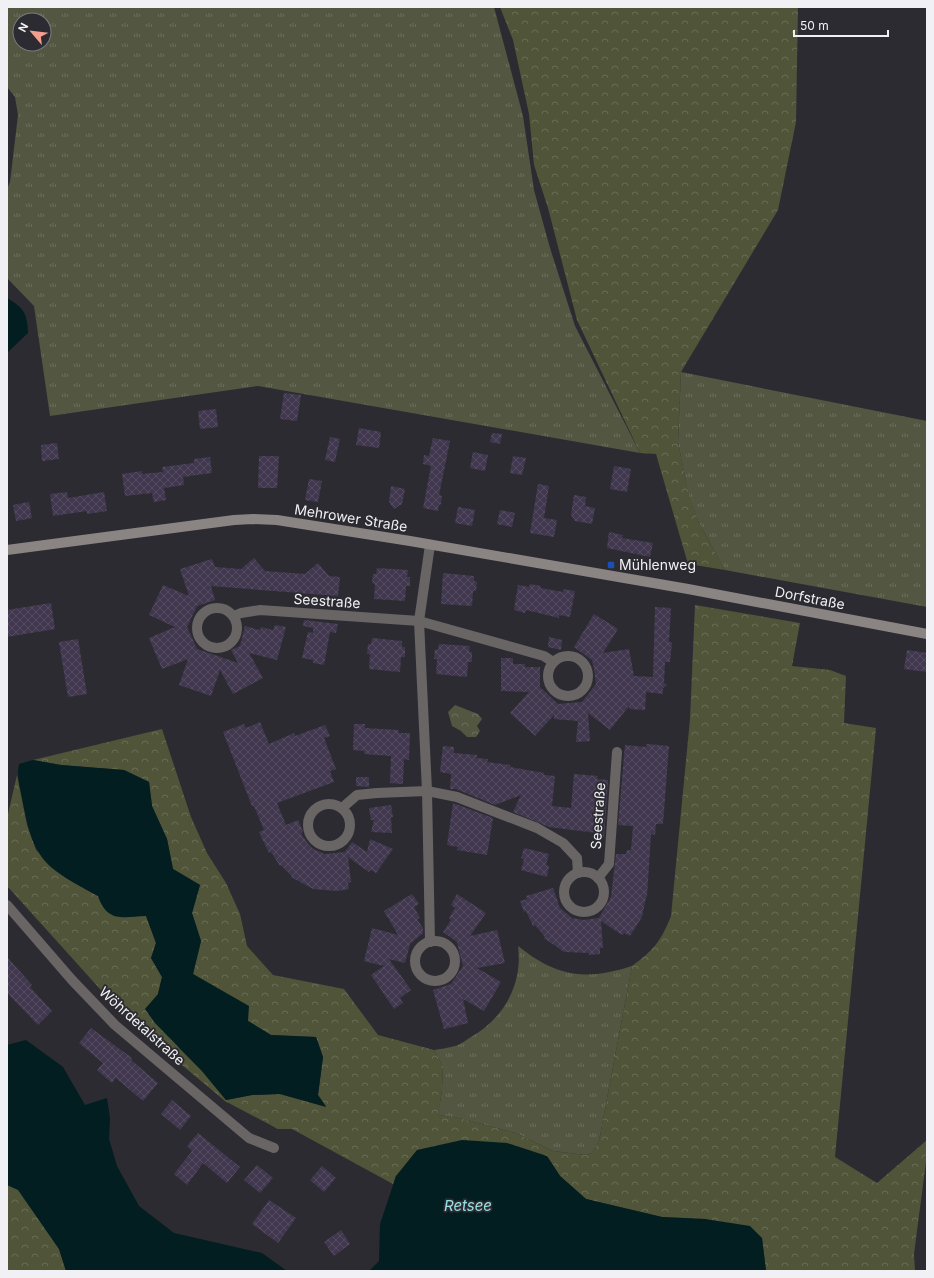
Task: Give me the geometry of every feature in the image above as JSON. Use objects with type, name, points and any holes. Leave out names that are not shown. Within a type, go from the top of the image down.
[{"type":"main road","name":"Mehrower Straße","points":[[7,550],[253,519],[277,520],[688,589]]},
{"type":"main road","name":"Dorfstraße","points":[[688,589],[927,634]]},
{"type":"street","points":[[430,545],[419,620],[427,791],[430,942]]},
{"type":"street","name":"Seestraße","points":[[234,616],[241,613],[260,610],[419,620],[544,656],[553,662]]},
{"type":"street","points":[[570,656],[582,661],[588,673],[586,685],[581,690],[569,696],[556,692],[548,681],[548,674],[553,662],[558,658],[570,656]]},
{"type":"street","name":"Seestraße","points":[[598,878],[609,864],[617,752]]},
{"type":"street","name":"Seestraße","points":[[342,808],[357,795],[427,791],[457,797],[500,812],[537,828],[563,843],[577,858],[578,873]]},
{"type":"street","points":[[324,804],[332,804],[342,808],[348,816],[350,822],[348,836],[337,845],[323,845],[317,842],[309,831],[308,825],[313,812],[324,804]]},
{"type":"street","points":[[578,873],[590,873],[598,878],[603,886],[604,892],[600,904],[590,911],[576,910],[566,901],[564,887],[567,881],[578,873]]},
{"type":"street","name":"Wöhrdetalstraße","points":[[7,905],[72,980],[115,1025],[249,1138],[274,1148]]},
{"type":"green space","points":[[7,7],[494,7],[523,116],[534,190],[550,248],[575,326],[640,453],[258,386],[50,416],[34,306],[7,278],[7,189],[10,182],[18,115],[15,97],[7,87]]},
{"type":"green space","points":[[500,7],[798,7],[796,122],[778,210],[681,372],[678,442],[689,496],[699,523],[725,570],[688,564],[656,454],[640,453],[577,320],[548,208],[534,165],[529,114],[513,40]]},
{"type":"green space","points":[[681,372],[927,421],[927,607],[725,570],[699,523],[689,497],[678,442]]},
{"type":"green space","points":[[695,605],[800,623],[792,666],[830,670],[846,676],[844,723],[876,728],[835,1157],[877,1183],[927,1140],[927,1154],[914,1254],[915,1271],[766,1271],[762,1238],[705,1219],[662,1217],[586,1199],[560,1176],[547,1156],[396,1176],[393,1184],[292,1129],[278,1129],[225,1101],[128,1020],[7,886],[7,818],[17,775],[27,825],[36,850],[66,878],[98,896],[146,915],[156,943],[151,958],[162,977],[158,994],[179,1048],[202,1071],[226,1100],[252,1095],[280,1094],[326,1106],[318,1095],[323,1057],[316,1037],[271,1035],[248,1021],[217,989],[193,974],[201,941],[192,913],[200,885],[173,869],[167,839],[152,806],[149,782],[124,770],[61,765],[33,760],[162,729],[191,817],[207,853],[226,883],[240,914],[247,946],[273,975],[344,989],[378,1035],[434,1050],[443,1066],[442,1090],[438,1115],[459,1118],[516,1133],[553,1151],[586,1155],[592,1153],[599,1141],[632,966],[646,955],[660,939],[671,916],[690,719]]},
{"type":"green space","points":[[455,705],[478,714],[482,719],[477,726],[480,731],[476,737],[467,737],[461,731],[452,726],[448,712]]},
{"type":"green space","points":[[518,946],[546,964],[559,970],[572,973],[600,974],[632,966],[599,1141],[592,1153],[586,1155],[553,1151],[516,1133],[459,1118],[438,1115],[442,1090],[443,1066],[434,1050],[461,1044],[483,1029],[502,1010],[509,999],[517,974],[519,960]]},
{"type":"green space","points":[[7,1185],[18,1189],[59,1249],[66,1271],[7,1271]]},
{"type":"water","points":[[7,298],[24,312],[27,320],[28,333],[7,353]]},
{"type":"water","points":[[33,760],[61,765],[124,770],[149,782],[152,806],[167,839],[173,869],[200,885],[192,913],[201,941],[193,974],[249,1006],[248,1021],[271,1035],[316,1037],[323,1057],[318,1095],[326,1107],[280,1094],[252,1095],[226,1100],[202,1071],[155,1023],[145,1009],[158,994],[162,977],[151,958],[156,943],[146,916],[123,917],[106,911],[98,896],[55,870],[46,862],[38,851],[27,823],[18,774],[19,764]]},
{"type":"water","points":[[26,1040],[63,1067],[85,1105],[107,1098],[110,1118],[109,1139],[117,1166],[139,1206],[174,1233],[262,1253],[287,1271],[66,1271],[59,1249],[18,1190],[7,1185],[7,1045]]},
{"type":"water","name":"Retsee","points":[[462,1140],[507,1143],[547,1156],[560,1176],[586,1199],[662,1217],[705,1219],[750,1226],[762,1238],[766,1271],[369,1271],[379,1261],[380,1224],[396,1176],[417,1150]]},
{"type":"building","points":[[284,393],[301,395],[297,421],[280,419]]},
{"type":"building","points":[[216,409],[218,427],[200,429],[198,411]]},
{"type":"building","points":[[359,428],[381,432],[379,448],[356,445]]},
{"type":"building","points":[[492,433],[502,434],[500,444],[490,442]]},
{"type":"building","points":[[330,437],[340,439],[335,462],[325,460]]},
{"type":"building","points":[[433,438],[450,441],[439,495],[442,496],[441,504],[439,505],[438,511],[423,508],[431,466],[423,464],[424,455],[429,456]]},
{"type":"building","points":[[57,443],[59,459],[42,461],[41,445]]},
{"type":"building","points":[[473,452],[488,455],[485,471],[470,468]]},
{"type":"building","points":[[259,456],[279,456],[277,488],[258,488]]},
{"type":"building","points":[[513,456],[526,458],[522,475],[510,473]]},
{"type":"building","points":[[210,457],[212,473],[183,477],[184,485],[164,488],[166,500],[154,502],[152,493],[125,496],[122,474],[142,471],[142,474],[163,472],[162,467],[194,463],[194,459]]},
{"type":"building","points":[[614,466],[631,469],[627,492],[610,489]]},
{"type":"building","points":[[309,479],[322,481],[318,502],[305,500]]},
{"type":"building","points":[[538,484],[549,486],[544,518],[557,520],[554,537],[530,533]]},
{"type":"building","points":[[391,486],[405,489],[402,504],[394,509],[389,502]]},
{"type":"building","points":[[67,492],[68,498],[104,492],[107,511],[87,514],[87,511],[53,516],[50,494]]},
{"type":"building","points":[[574,495],[586,497],[585,506],[595,508],[592,524],[575,521],[571,515]]},
{"type":"building","points":[[29,502],[32,518],[16,521],[13,505]]},
{"type":"building","points":[[458,507],[475,510],[472,526],[455,523]]},
{"type":"building","points":[[500,510],[515,513],[512,527],[497,524]]},
{"type":"building","points":[[609,532],[623,535],[622,538],[653,543],[650,557],[607,548]]},
{"type":"building","points":[[254,558],[265,571],[305,574],[318,563],[329,576],[340,577],[338,596],[211,586],[215,600],[197,606],[187,627],[197,649],[238,663],[231,650],[240,646],[245,626],[260,630],[261,627],[273,630],[275,625],[286,627],[277,660],[249,653],[263,678],[233,694],[220,670],[211,696],[179,685],[188,659],[162,669],[149,638],[175,627],[149,615],[163,585],[189,596],[180,569],[212,559],[215,567],[241,569]]},
{"type":"building","points":[[377,568],[408,570],[407,577],[410,577],[410,586],[406,586],[405,601],[374,599],[375,584],[372,583],[373,574],[376,574]]},
{"type":"building","points":[[443,573],[474,576],[474,581],[477,582],[476,591],[473,591],[472,606],[441,604]]},
{"type":"building","points":[[530,584],[541,586],[540,588],[563,592],[563,589],[575,591],[570,617],[559,615],[559,618],[526,610],[525,613],[514,610],[518,585],[529,587]]},
{"type":"building","points":[[51,603],[55,629],[7,637],[7,610]]},
{"type":"building","points":[[655,607],[671,608],[669,642],[672,642],[670,662],[665,662],[664,683],[667,685],[663,688],[663,694],[646,692],[645,710],[629,709],[629,706],[610,730],[588,713],[590,741],[576,742],[578,721],[554,719],[554,715],[535,736],[510,713],[529,692],[501,691],[501,658],[513,658],[513,664],[525,664],[525,667],[540,667],[540,687],[558,704],[582,702],[596,684],[594,669],[592,660],[574,647],[594,614],[618,629],[603,653],[629,649],[634,676],[653,677]]},
{"type":"building","points":[[304,620],[338,624],[336,633],[330,632],[324,665],[313,663],[313,660],[302,658],[308,632],[313,633],[313,628],[303,626]]},
{"type":"building","points":[[549,637],[562,640],[561,650],[548,647]]},
{"type":"building","points":[[372,638],[402,641],[402,647],[405,647],[405,657],[401,657],[400,672],[369,669],[370,654],[367,654],[368,644],[371,644]]},
{"type":"building","points":[[78,639],[87,694],[68,697],[59,642]]},
{"type":"building","points":[[439,644],[470,646],[469,652],[472,652],[472,662],[468,662],[467,677],[436,674],[437,659],[434,659],[435,649],[438,650]]},
{"type":"building","points":[[907,650],[927,653],[927,672],[904,669]]},
{"type":"building","points":[[260,722],[269,744],[294,733],[295,736],[325,725],[330,736],[324,738],[336,769],[330,771],[334,782],[277,803],[286,825],[298,820],[303,832],[301,834],[308,844],[313,849],[325,854],[345,852],[352,842],[367,852],[370,839],[393,849],[376,873],[371,870],[369,872],[348,857],[351,882],[348,883],[349,889],[337,891],[313,889],[291,877],[292,876],[281,865],[280,866],[271,852],[269,853],[259,832],[264,830],[254,806],[252,806],[223,732],[244,724],[246,728]]},
{"type":"building","points":[[354,724],[365,724],[365,728],[398,730],[399,733],[410,733],[409,760],[404,759],[403,784],[390,783],[391,756],[364,754],[364,751],[353,750]]},
{"type":"building","points":[[647,744],[669,746],[663,824],[656,824],[655,835],[651,834],[647,897],[642,917],[630,936],[624,933],[622,935],[601,921],[603,948],[600,948],[600,954],[589,955],[589,953],[564,952],[544,938],[545,937],[535,925],[533,926],[526,911],[524,912],[520,901],[527,899],[526,896],[553,888],[560,908],[572,918],[583,920],[599,918],[611,897],[616,854],[626,854],[627,850],[631,850],[633,826],[618,825],[625,745],[646,747]]},
{"type":"building","points":[[443,746],[454,747],[454,753],[477,755],[476,758],[488,759],[487,762],[510,765],[510,767],[555,776],[552,806],[571,808],[574,774],[598,776],[597,779],[608,780],[604,837],[597,836],[597,833],[549,827],[513,812],[521,795],[495,805],[456,789],[450,789],[451,774],[440,772]]},
{"type":"building","points":[[356,777],[369,777],[369,787],[356,786]]},
{"type":"building","points":[[453,803],[493,818],[487,855],[457,850],[458,847],[447,845]]},
{"type":"building","points":[[391,805],[393,817],[391,817],[392,833],[371,832],[374,820],[371,820],[369,808]]},
{"type":"building","points":[[524,848],[549,854],[546,865],[549,866],[547,877],[521,870],[524,859],[521,858]]},
{"type":"building","points":[[412,894],[419,904],[414,907],[420,918],[417,919],[423,928],[423,933],[410,944],[405,963],[389,959],[411,990],[400,998],[403,1003],[394,1009],[371,975],[384,966],[364,961],[372,928],[398,935],[384,911]]},
{"type":"building","points":[[457,894],[486,913],[470,936],[497,930],[505,963],[477,968],[501,982],[484,1011],[463,999],[468,1023],[444,1029],[433,990],[451,984],[463,966],[457,942],[443,932],[451,920],[449,918],[455,908],[451,905]]},
{"type":"building","points":[[7,957],[32,985],[30,987],[52,1011],[38,1025],[7,993]]},
{"type":"building","points":[[91,1028],[132,1058],[131,1060],[158,1083],[143,1101],[116,1078],[112,1083],[97,1070],[103,1063],[79,1043]]},
{"type":"building","points":[[172,1100],[191,1116],[180,1130],[161,1114]]},
{"type":"building","points":[[198,1133],[240,1167],[227,1183],[203,1163],[187,1185],[174,1174],[192,1151],[187,1146]]},
{"type":"building","points":[[257,1165],[273,1178],[260,1193],[244,1180]]},
{"type":"building","points":[[322,1166],[336,1178],[324,1192],[310,1180]]},
{"type":"building","points":[[269,1200],[296,1218],[278,1243],[252,1224]]},
{"type":"building","points":[[341,1230],[350,1244],[334,1256],[324,1242]]},
{"type":"place","name":"Mühlenweg","points":[[611,565]]}]
